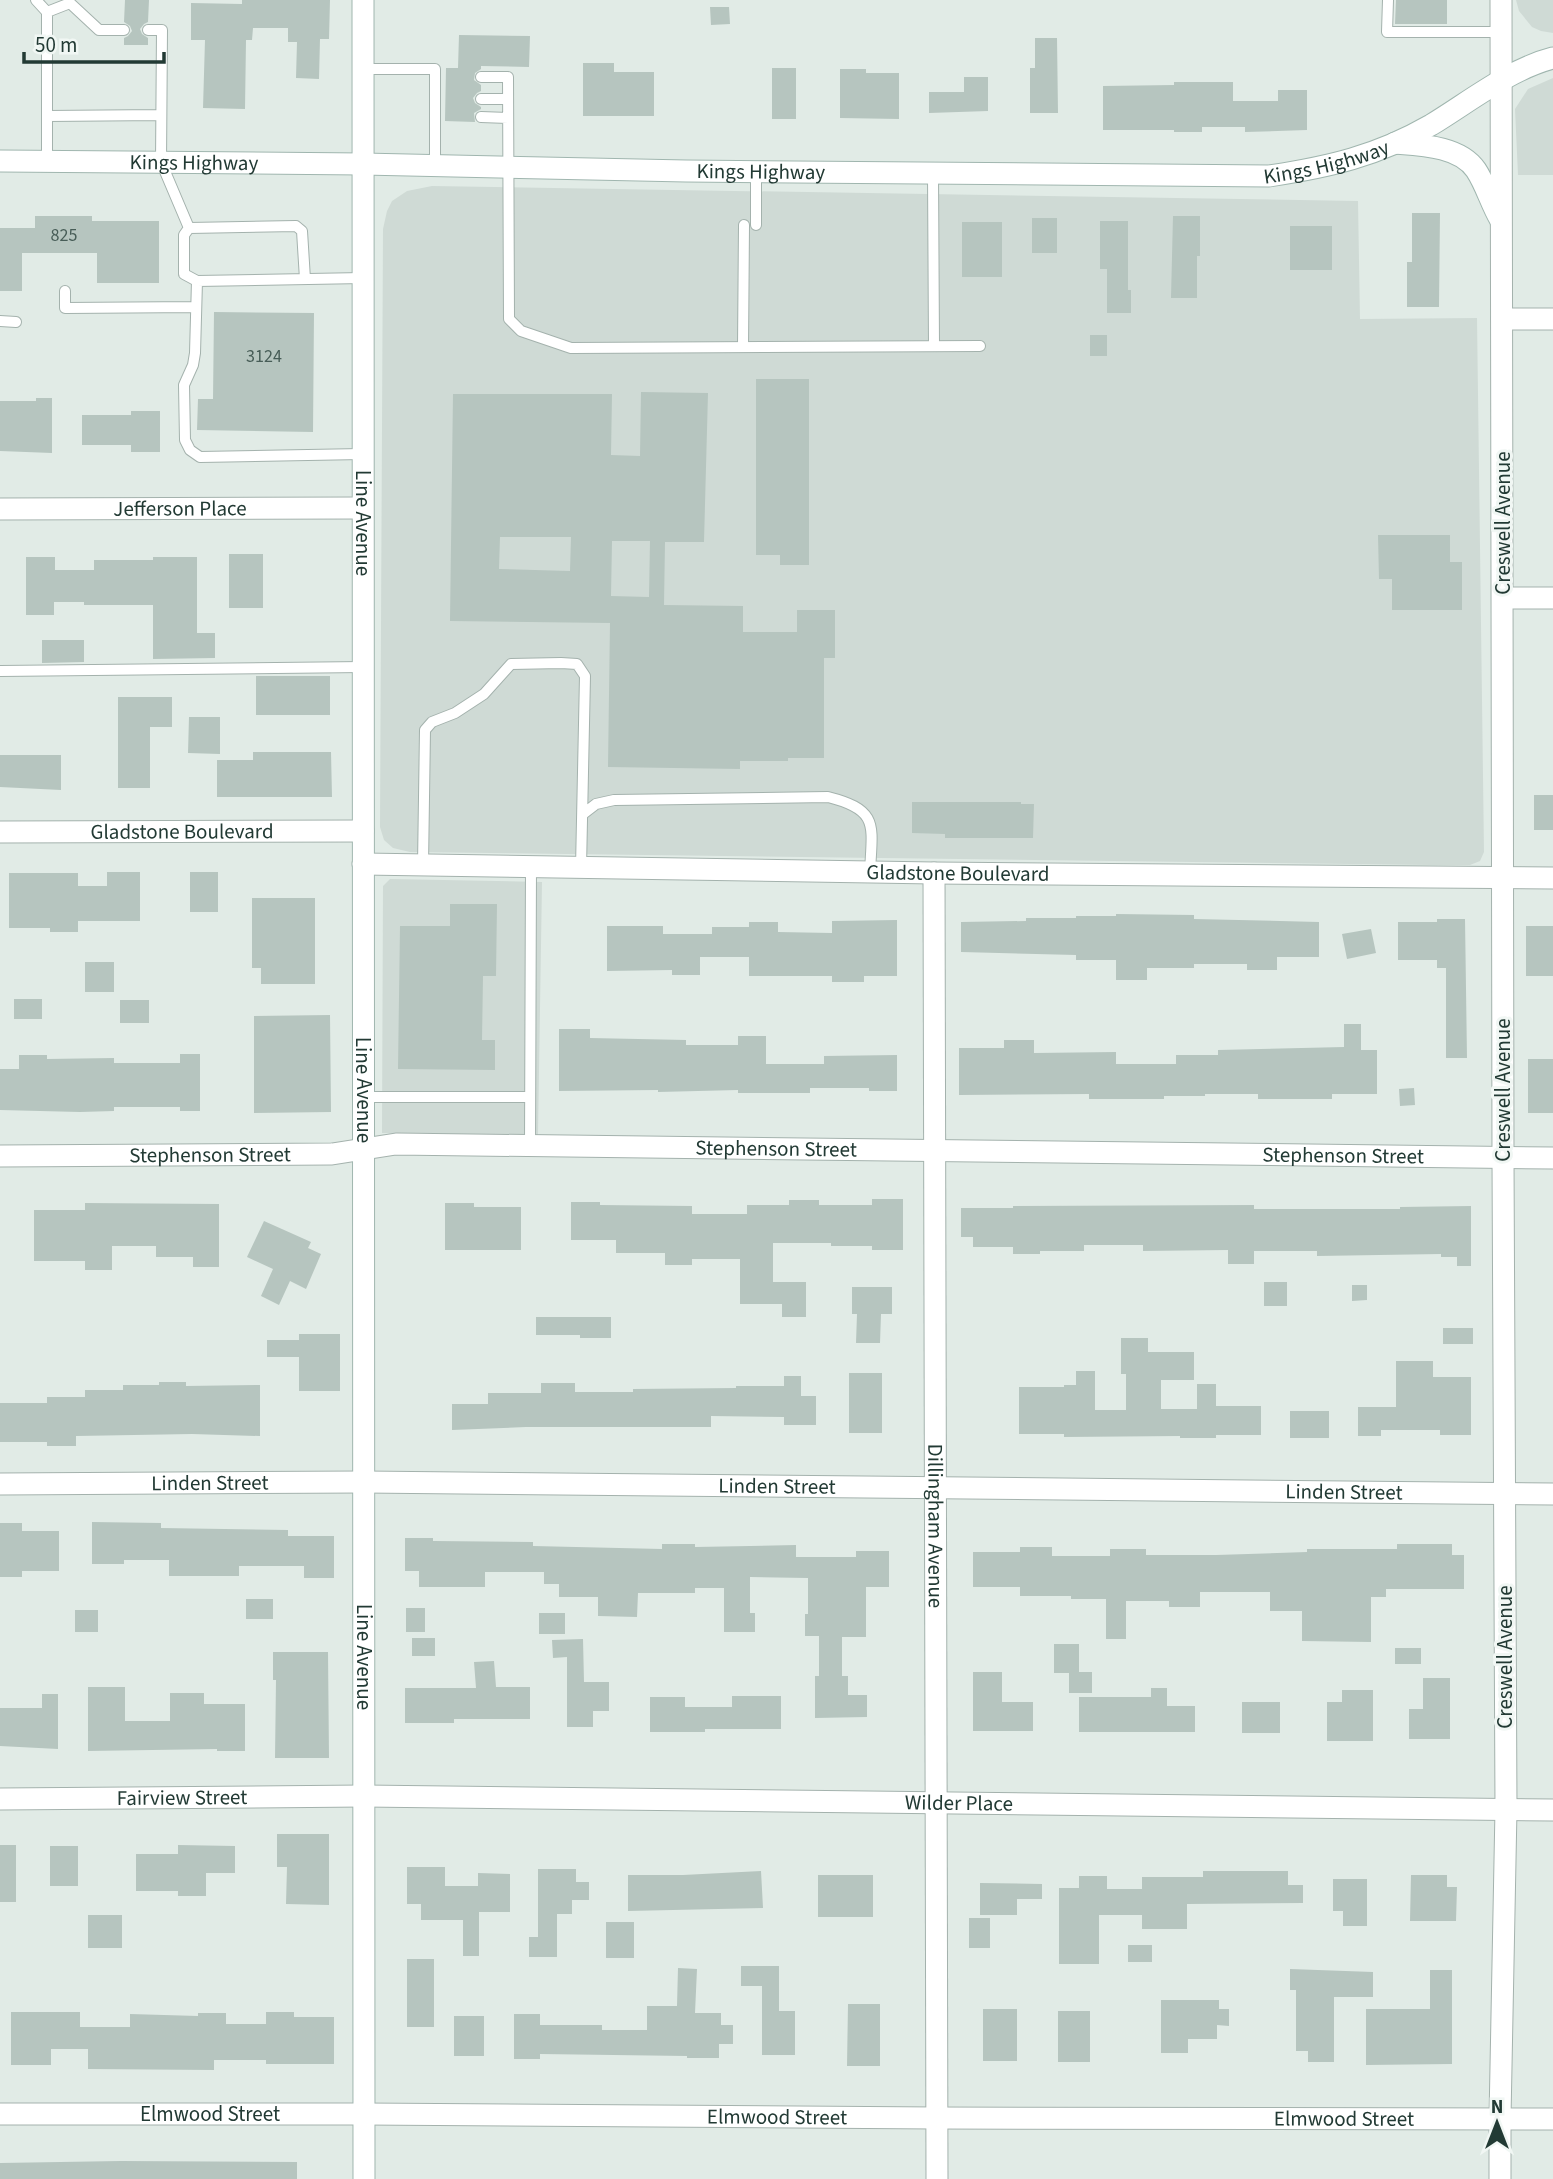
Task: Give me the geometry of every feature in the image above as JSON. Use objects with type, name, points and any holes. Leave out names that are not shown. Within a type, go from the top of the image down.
[{"type":"street","name":"Line Avenue","points":[[363,0],[364,2179]]},
{"type":"street","name":"Creswell Avenue","points":[[1500,2179],[1507,1809],[1501,0]]},
{"type":"street","name":"Kings Highway","points":[[0,161],[1269,176],[1316,169],[1358,158],[1395,143],[1431,125],[1501,80],[1553,58]]},
{"type":"street","points":[[1395,143],[1441,149],[1465,159],[1475,168],[1500,219]]},
{"type":"street","points":[[1502,319],[1553,319]]},
{"type":"street","name":"Jefferson Place","points":[[0,509],[362,508]]},
{"type":"street","points":[[1503,598],[1553,598]]},
{"type":"street","name":"Gladstone Boulevard","points":[[0,832],[363,831]]},
{"type":"street","name":"Gladstone Boulevard","points":[[363,864],[934,873],[1553,878]]},
{"type":"street","name":"Dillingham Avenue","points":[[934,873],[937,2179]]},
{"type":"street","name":"Stephenson Street","points":[[0,1156],[332,1154],[396,1144],[1553,1158]]},
{"type":"street","name":"Linden Street","points":[[0,1484],[364,1482],[1553,1494]]},
{"type":"street","name":"Fairview Street","points":[[0,1798],[363,1796]]},
{"type":"street","name":"Wilder Place","points":[[363,1796],[1553,1810]]},
{"type":"street","name":"Elmwood Street","points":[[0,2114],[364,2113],[936,2118],[1553,2119]]},
{"type":"lane","points":[[36,0],[47,12],[47,162]]},
{"type":"lane","points":[[1388,0],[1387,32],[1502,32]]},
{"type":"lane","points":[[47,12],[70,1],[99,30],[124,30]]},
{"type":"lane","points":[[148,30],[162,30],[161,162],[189,228]]},
{"type":"lane","points":[[363,69],[435,69],[441,77],[435,165]]},
{"type":"lane","points":[[481,78],[508,78],[509,319],[521,331],[571,348],[979,346]]},
{"type":"lane","points":[[481,99],[508,99]]},
{"type":"lane","points":[[47,116],[161,115]]},
{"type":"lane","points":[[481,117],[508,118]]},
{"type":"lane","points":[[743,347],[756,172]]},
{"type":"lane","points":[[933,174],[934,346]]},
{"type":"lane","points":[[189,228],[296,226],[302,231],[305,279]]},
{"type":"lane","points":[[189,228],[184,235],[184,274],[197,281],[363,278]]},
{"type":"lane","points":[[197,281],[195,353],[184,385],[185,440],[190,450],[200,457],[362,454]]},
{"type":"lane","points":[[65,291],[65,308],[196,307]]},
{"type":"lane","points":[[0,321],[16,321]]},
{"type":"lane","points":[[424,865],[425,730],[432,722],[455,713],[484,694],[511,664],[561,663],[577,664],[585,676],[582,868]]},
{"type":"lane","points":[[0,671],[363,667]]},
{"type":"lane","points":[[583,814],[596,804],[614,800],[828,797],[847,802],[864,812],[872,828],[870,872]]},
{"type":"lane","points":[[530,1146],[531,867]]},
{"type":"lane","points":[[363,1097],[530,1097]]},
{"type":"shaded area","points":[[1516,0],[1553,0],[1553,33],[1532,27],[1519,11]]},
{"type":"shaded area","points":[[1553,78],[1553,175],[1518,175],[1515,109],[1528,89]]},
{"type":"shaded area","points":[[432,186],[1358,201],[1360,319],[1477,318],[1484,852],[1480,861],[1470,865],[1430,865],[410,852],[393,848],[384,840],[380,827],[383,229],[392,201],[407,191]]},
{"type":"shaded area","points":[[390,879],[542,882],[538,1135],[382,1133],[383,886]]},
{"type":"building","points":[[125,0],[149,0],[148,22],[140,29],[148,38],[148,45],[124,45],[124,38],[132,31],[124,22]]},
{"type":"building","points":[[242,0],[330,0],[329,39],[320,39],[319,79],[296,78],[297,42],[288,42],[288,28],[253,28],[252,40],[246,40],[245,109],[203,108],[205,40],[191,40],[191,3],[242,4]]},
{"type":"building","points":[[1396,0],[1447,0],[1447,24],[1395,24]]},
{"type":"building","points":[[710,7],[729,7],[730,24],[711,25]]},
{"type":"building","points":[[459,35],[530,36],[529,67],[481,66],[475,73],[474,80],[481,85],[481,91],[473,98],[481,109],[474,113],[475,122],[445,121],[446,68],[458,68]]},
{"type":"building","points":[[1035,38],[1057,38],[1058,113],[1030,113],[1030,68],[1035,68]]},
{"type":"building","points":[[583,63],[614,63],[614,72],[654,72],[654,116],[583,116]]},
{"type":"building","points":[[772,68],[796,68],[796,119],[772,119]]},
{"type":"building","points":[[840,69],[866,69],[866,73],[899,73],[899,119],[840,118]]},
{"type":"building","points":[[964,77],[988,77],[988,111],[929,113],[929,92],[964,92]]},
{"type":"building","points":[[1174,82],[1233,82],[1233,101],[1278,101],[1278,90],[1307,90],[1307,130],[1245,132],[1245,127],[1202,127],[1202,132],[1103,130],[1103,86],[1174,85]]},
{"type":"building","points":[[1412,213],[1440,213],[1439,307],[1407,307],[1407,262],[1412,262]]},
{"type":"building","points":[[35,216],[92,216],[92,221],[159,221],[159,283],[97,283],[97,253],[22,253],[22,291],[0,291],[0,228],[35,228]]},
{"type":"building","points":[[1173,216],[1200,216],[1197,298],[1171,298]]},
{"type":"building","points":[[1032,218],[1057,218],[1057,253],[1032,253]]},
{"type":"building","points":[[1100,221],[1128,221],[1128,290],[1131,290],[1131,313],[1107,313],[1107,269],[1100,269]]},
{"type":"building","points":[[962,222],[1002,222],[1002,277],[962,277]]},
{"type":"building","points":[[1290,226],[1332,226],[1332,270],[1290,270]]},
{"type":"building","points":[[214,312],[314,313],[313,432],[197,430],[198,399],[213,399]]},
{"type":"building","points":[[1090,335],[1107,335],[1107,356],[1090,356]]},
{"type":"building","points":[[756,379],[809,379],[809,565],[780,565],[780,555],[756,555]]},
{"type":"building","points":[[641,392],[708,393],[704,542],[665,542],[664,605],[743,606],[743,632],[797,632],[797,610],[835,610],[835,658],[824,658],[824,758],[740,761],[740,769],[608,767],[610,623],[450,621],[453,394],[612,394],[611,455],[640,456]],"holes":[[[500,537],[571,537],[570,571],[499,569]],[[612,541],[650,541],[649,597],[611,596]]]},
{"type":"building","points":[[36,398],[52,398],[52,453],[0,451],[0,401],[36,401]]},
{"type":"building","points":[[131,411],[160,411],[160,452],[131,452],[131,445],[82,445],[82,415],[131,415]]},
{"type":"building","points":[[1378,535],[1450,535],[1450,562],[1462,562],[1462,610],[1392,610],[1392,579],[1379,579]]},
{"type":"building","points":[[229,554],[263,554],[263,608],[229,608]]},
{"type":"building","points":[[26,557],[55,557],[55,570],[94,570],[94,560],[197,557],[197,633],[215,633],[215,658],[153,659],[153,605],[54,602],[54,615],[26,615]]},
{"type":"building","points":[[42,640],[84,640],[84,662],[42,663]]},
{"type":"building","points":[[256,676],[330,676],[330,715],[256,715]]},
{"type":"building","points":[[118,697],[172,697],[172,727],[150,727],[150,788],[118,788]]},
{"type":"building","points":[[189,717],[220,717],[220,754],[188,753]]},
{"type":"building","points":[[253,752],[331,752],[332,797],[217,797],[217,760],[253,760]]},
{"type":"building","points":[[0,755],[61,755],[61,790],[0,787]]},
{"type":"building","points":[[1534,795],[1553,795],[1553,830],[1534,830]]},
{"type":"building","points":[[912,802],[1034,804],[1033,838],[945,838],[945,834],[912,833]]},
{"type":"building","points":[[107,872],[140,872],[140,921],[78,921],[78,932],[50,932],[50,928],[9,928],[9,873],[78,873],[78,886],[107,886]]},
{"type":"building","points":[[190,872],[218,872],[218,912],[190,912]]},
{"type":"building","points":[[252,898],[315,898],[315,984],[261,984],[261,968],[252,968]]},
{"type":"building","points":[[450,904],[497,904],[496,976],[483,976],[482,1040],[495,1040],[495,1070],[398,1069],[400,926],[450,926]]},
{"type":"building","points":[[1116,914],[1319,922],[1319,957],[1277,957],[1277,970],[1247,970],[1247,964],[1194,964],[1194,968],[1147,968],[1147,980],[1116,980],[1116,960],[1076,960],[1076,955],[961,952],[961,922],[1026,921],[1026,918],[1076,918]]},
{"type":"building","points":[[1437,919],[1465,919],[1467,1058],[1446,1058],[1446,968],[1437,968],[1437,960],[1398,960],[1398,922],[1437,922]]},
{"type":"building","points":[[897,920],[897,976],[864,976],[864,982],[832,982],[832,976],[749,976],[749,957],[700,957],[700,975],[672,975],[672,970],[607,971],[607,926],[663,926],[663,934],[712,934],[712,927],[749,927],[749,922],[778,922],[778,932],[832,933],[832,921]]},
{"type":"building","points":[[1526,926],[1553,926],[1553,976],[1526,976]]},
{"type":"building","points":[[1371,929],[1376,953],[1347,959],[1342,934]]},
{"type":"building","points":[[85,962],[114,962],[114,992],[85,992]]},
{"type":"building","points":[[14,999],[42,999],[42,1019],[14,1019]]},
{"type":"building","points":[[120,1000],[149,1000],[149,1023],[120,1023]]},
{"type":"building","points":[[330,1015],[331,1112],[254,1113],[254,1016]]},
{"type":"building","points":[[1344,1024],[1361,1024],[1361,1050],[1377,1050],[1377,1094],[1332,1094],[1332,1099],[1258,1099],[1258,1094],[1164,1096],[1164,1099],[1089,1099],[1089,1094],[959,1095],[959,1048],[1004,1048],[1004,1040],[1034,1040],[1034,1053],[1116,1052],[1116,1064],[1176,1064],[1176,1055],[1218,1055],[1218,1050],[1344,1047]]},
{"type":"building","points":[[559,1029],[590,1029],[590,1038],[686,1040],[686,1045],[738,1045],[738,1036],[766,1036],[766,1064],[824,1064],[824,1056],[897,1055],[897,1091],[810,1088],[810,1093],[738,1093],[738,1090],[559,1091]]},
{"type":"building","points":[[180,1054],[200,1054],[200,1111],[180,1111],[180,1107],[114,1107],[114,1111],[80,1112],[0,1110],[0,1069],[19,1069],[19,1055],[47,1055],[47,1059],[114,1058],[114,1063],[180,1063]]},
{"type":"building","points":[[1528,1059],[1553,1059],[1553,1113],[1528,1113]]},
{"type":"building","points":[[1414,1088],[1415,1105],[1400,1106],[1399,1089]]},
{"type":"building","points":[[872,1199],[903,1199],[903,1250],[872,1250],[872,1246],[831,1246],[831,1243],[773,1243],[773,1282],[806,1282],[806,1317],[782,1317],[782,1304],[740,1304],[740,1259],[692,1259],[692,1265],[665,1265],[665,1253],[616,1253],[616,1240],[571,1240],[571,1202],[692,1206],[692,1214],[747,1214],[747,1205],[789,1205],[789,1200],[819,1200],[819,1205],[872,1205]]},
{"type":"building","points":[[85,1203],[219,1204],[219,1267],[193,1267],[193,1257],[156,1257],[156,1246],[112,1246],[112,1270],[85,1270],[85,1261],[34,1261],[34,1210],[85,1210]]},
{"type":"building","points":[[445,1203],[474,1203],[474,1207],[521,1207],[521,1250],[445,1250]]},
{"type":"building","points":[[1254,1205],[1254,1209],[1471,1206],[1471,1266],[1457,1266],[1457,1257],[1441,1257],[1441,1254],[1317,1256],[1317,1251],[1254,1251],[1254,1264],[1228,1264],[1228,1250],[1143,1251],[1143,1245],[1084,1245],[1084,1251],[1013,1254],[1013,1247],[973,1247],[973,1237],[961,1237],[961,1208]]},
{"type":"building","points":[[264,1221],[311,1242],[308,1248],[321,1254],[306,1289],[290,1281],[279,1305],[261,1296],[273,1269],[247,1257]]},
{"type":"building","points":[[1264,1282],[1287,1282],[1287,1306],[1264,1306]]},
{"type":"building","points":[[1352,1285],[1367,1285],[1367,1300],[1352,1301]]},
{"type":"building","points":[[852,1287],[892,1287],[892,1314],[881,1314],[880,1343],[856,1343],[857,1314],[852,1314]]},
{"type":"building","points":[[536,1317],[611,1317],[611,1338],[536,1335]]},
{"type":"building","points":[[1443,1328],[1473,1328],[1473,1344],[1443,1344]]},
{"type":"building","points":[[299,1334],[340,1334],[340,1391],[299,1391],[299,1357],[267,1357],[267,1340],[299,1340]]},
{"type":"building","points":[[1121,1338],[1148,1338],[1148,1352],[1194,1352],[1194,1380],[1161,1380],[1161,1409],[1197,1409],[1197,1384],[1216,1384],[1216,1406],[1261,1406],[1261,1435],[1180,1438],[1019,1434],[1019,1387],[1076,1385],[1076,1371],[1095,1371],[1095,1410],[1126,1410],[1126,1374],[1121,1374]]},
{"type":"building","points":[[1396,1361],[1433,1361],[1433,1377],[1471,1377],[1471,1435],[1440,1435],[1440,1430],[1381,1430],[1381,1436],[1358,1436],[1358,1407],[1396,1407]]},
{"type":"building","points":[[849,1373],[882,1373],[882,1433],[849,1433]]},
{"type":"building","points":[[784,1376],[801,1376],[801,1396],[816,1396],[816,1425],[784,1425],[784,1417],[711,1416],[711,1427],[526,1427],[452,1430],[452,1404],[488,1404],[488,1393],[541,1393],[541,1383],[575,1383],[575,1392],[633,1392],[633,1389],[784,1386]]},
{"type":"building","points":[[159,1382],[186,1382],[186,1386],[260,1385],[260,1436],[76,1436],[76,1446],[47,1446],[47,1442],[0,1442],[0,1403],[47,1403],[47,1397],[85,1397],[85,1390],[123,1390],[123,1385],[159,1385]]},
{"type":"building","points":[[1290,1411],[1329,1411],[1329,1438],[1290,1438]]},
{"type":"building","points":[[92,1522],[161,1523],[161,1528],[288,1530],[288,1536],[334,1536],[334,1578],[304,1578],[304,1566],[239,1566],[239,1576],[169,1576],[169,1560],[124,1560],[124,1564],[92,1564]]},
{"type":"building","points":[[0,1523],[22,1523],[22,1531],[59,1531],[59,1571],[22,1571],[22,1577],[0,1577]]},
{"type":"building","points":[[405,1538],[433,1538],[433,1541],[533,1542],[533,1546],[662,1549],[662,1544],[695,1544],[695,1547],[796,1545],[796,1557],[856,1557],[856,1551],[889,1551],[889,1587],[866,1587],[866,1637],[842,1637],[842,1676],[848,1676],[848,1695],[867,1695],[867,1717],[815,1718],[819,1636],[805,1636],[808,1578],[750,1577],[750,1613],[755,1613],[755,1632],[724,1632],[724,1588],[695,1588],[695,1593],[638,1593],[637,1617],[598,1616],[598,1597],[559,1597],[559,1584],[544,1584],[544,1572],[485,1572],[485,1587],[419,1587],[419,1571],[405,1571]]},
{"type":"building","points":[[1397,1544],[1452,1544],[1452,1555],[1464,1555],[1464,1589],[1386,1589],[1386,1597],[1371,1597],[1371,1642],[1302,1641],[1302,1611],[1270,1611],[1270,1592],[1200,1592],[1200,1607],[1169,1607],[1169,1601],[1126,1601],[1126,1639],[1106,1639],[1106,1599],[1020,1596],[1020,1587],[973,1587],[973,1552],[1020,1552],[1020,1547],[1052,1547],[1052,1556],[1110,1556],[1110,1549],[1146,1549],[1146,1555],[1216,1555],[1307,1552],[1307,1549],[1397,1549]]},
{"type":"building","points":[[246,1599],[273,1599],[273,1619],[246,1619]]},
{"type":"building","points":[[406,1608],[425,1608],[425,1632],[406,1632]]},
{"type":"building","points":[[75,1610],[98,1610],[98,1632],[75,1632]]},
{"type":"building","points":[[539,1613],[565,1613],[565,1634],[539,1634]]},
{"type":"building","points":[[412,1638],[435,1638],[435,1656],[412,1656]]},
{"type":"building","points":[[583,1639],[584,1682],[609,1682],[609,1711],[593,1711],[593,1727],[567,1727],[567,1657],[553,1658],[552,1640]]},
{"type":"building","points":[[1054,1644],[1079,1644],[1079,1672],[1092,1672],[1092,1693],[1069,1693],[1069,1673],[1054,1673]]},
{"type":"building","points":[[1395,1648],[1421,1648],[1421,1664],[1395,1664]]},
{"type":"building","points":[[273,1652],[328,1652],[329,1758],[275,1758],[276,1680],[273,1680]]},
{"type":"building","points":[[494,1661],[496,1687],[530,1687],[530,1719],[454,1719],[454,1723],[405,1723],[405,1688],[476,1688],[474,1662]]},
{"type":"building","points":[[973,1672],[1002,1672],[1002,1702],[1033,1702],[1033,1731],[973,1731]]},
{"type":"building","points":[[1423,1678],[1450,1678],[1450,1739],[1409,1739],[1409,1709],[1423,1709]]},
{"type":"building","points":[[88,1687],[125,1687],[125,1721],[170,1721],[170,1693],[204,1693],[204,1704],[245,1704],[245,1751],[88,1751]]},
{"type":"building","points":[[1151,1688],[1167,1688],[1167,1706],[1195,1706],[1195,1732],[1079,1732],[1079,1697],[1151,1697]]},
{"type":"building","points":[[1342,1690],[1373,1690],[1373,1741],[1327,1741],[1327,1702],[1342,1702]]},
{"type":"building","points":[[42,1694],[58,1694],[58,1749],[0,1746],[0,1708],[42,1708]]},
{"type":"building","points":[[732,1696],[781,1696],[781,1729],[650,1732],[650,1697],[685,1697],[685,1707],[732,1707]]},
{"type":"building","points":[[1242,1702],[1280,1702],[1280,1733],[1242,1733]]},
{"type":"building","points":[[277,1834],[329,1834],[329,1905],[286,1904],[287,1867],[277,1867]]},
{"type":"building","points":[[0,1845],[16,1845],[16,1902],[0,1902]]},
{"type":"building","points":[[178,1845],[235,1846],[235,1873],[206,1873],[206,1896],[178,1896],[178,1891],[136,1891],[136,1854],[178,1854]]},
{"type":"building","points":[[50,1846],[78,1846],[78,1886],[50,1886]]},
{"type":"building","points":[[407,1867],[445,1867],[445,1886],[478,1886],[478,1873],[510,1874],[510,1912],[479,1912],[479,1956],[463,1956],[463,1920],[421,1920],[421,1904],[407,1904]]},
{"type":"building","points":[[538,1869],[576,1869],[576,1882],[589,1882],[589,1900],[572,1900],[572,1914],[557,1914],[557,1957],[529,1957],[529,1937],[538,1937]]},
{"type":"building","points":[[761,1871],[763,1908],[628,1911],[628,1875]]},
{"type":"building","points":[[1203,1871],[1288,1871],[1288,1885],[1303,1885],[1303,1903],[1187,1904],[1187,1929],[1142,1929],[1142,1915],[1099,1915],[1099,1964],[1059,1964],[1059,1888],[1079,1888],[1079,1876],[1107,1876],[1107,1889],[1142,1889],[1142,1877],[1203,1877]]},
{"type":"building","points":[[818,1875],[873,1875],[873,1917],[818,1917]]},
{"type":"building","points":[[1411,1875],[1447,1875],[1447,1887],[1457,1887],[1456,1921],[1410,1921]]},
{"type":"building","points":[[1333,1879],[1367,1879],[1367,1926],[1343,1926],[1343,1911],[1333,1911]]},
{"type":"building","points":[[980,1883],[1042,1884],[1042,1899],[1017,1899],[1017,1915],[980,1915]]},
{"type":"building","points":[[88,1915],[122,1915],[122,1948],[88,1948]]},
{"type":"building","points":[[969,1918],[990,1918],[990,1948],[969,1948]]},
{"type":"building","points":[[606,1922],[634,1922],[634,1958],[606,1958]]},
{"type":"building","points":[[1128,1945],[1152,1945],[1152,1962],[1128,1962]]},
{"type":"building","points":[[407,1959],[434,1959],[434,2027],[407,2027]]},
{"type":"building","points":[[741,1966],[779,1966],[779,2011],[795,2011],[795,2055],[762,2055],[762,1986],[741,1986]]},
{"type":"building","points":[[678,1968],[697,1969],[695,2013],[721,2013],[721,2025],[733,2025],[733,2044],[719,2044],[719,2058],[540,2054],[540,2059],[514,2059],[514,2014],[540,2014],[540,2025],[602,2025],[602,2030],[647,2030],[647,2006],[677,2006]]},
{"type":"building","points":[[1290,1969],[1373,1972],[1373,1997],[1334,1997],[1334,2062],[1308,2062],[1308,2051],[1296,2051],[1296,1990],[1290,1990]]},
{"type":"building","points":[[1430,1970],[1452,1970],[1452,2064],[1366,2065],[1366,2009],[1430,2009]]},
{"type":"building","points":[[1161,2000],[1219,2000],[1219,2009],[1229,2009],[1229,2026],[1217,2025],[1217,2039],[1188,2039],[1188,2053],[1161,2053]]},
{"type":"building","points":[[848,2004],[880,2004],[880,2066],[847,2066]]},
{"type":"building","points":[[983,2009],[1017,2009],[1017,2061],[983,2061]]},
{"type":"building","points":[[1058,2011],[1090,2011],[1090,2062],[1058,2062]]},
{"type":"building","points":[[11,2012],[80,2012],[80,2027],[130,2027],[130,2014],[198,2016],[198,2013],[226,2013],[226,2024],[266,2024],[266,2012],[294,2012],[294,2017],[334,2017],[334,2064],[266,2064],[266,2060],[214,2060],[214,2070],[88,2069],[88,2049],[51,2049],[51,2065],[11,2065]]},
{"type":"building","points":[[454,2016],[484,2016],[484,2056],[454,2056]]},
{"type":"building","points":[[297,2162],[297,2179],[0,2179],[0,2163]]}]
